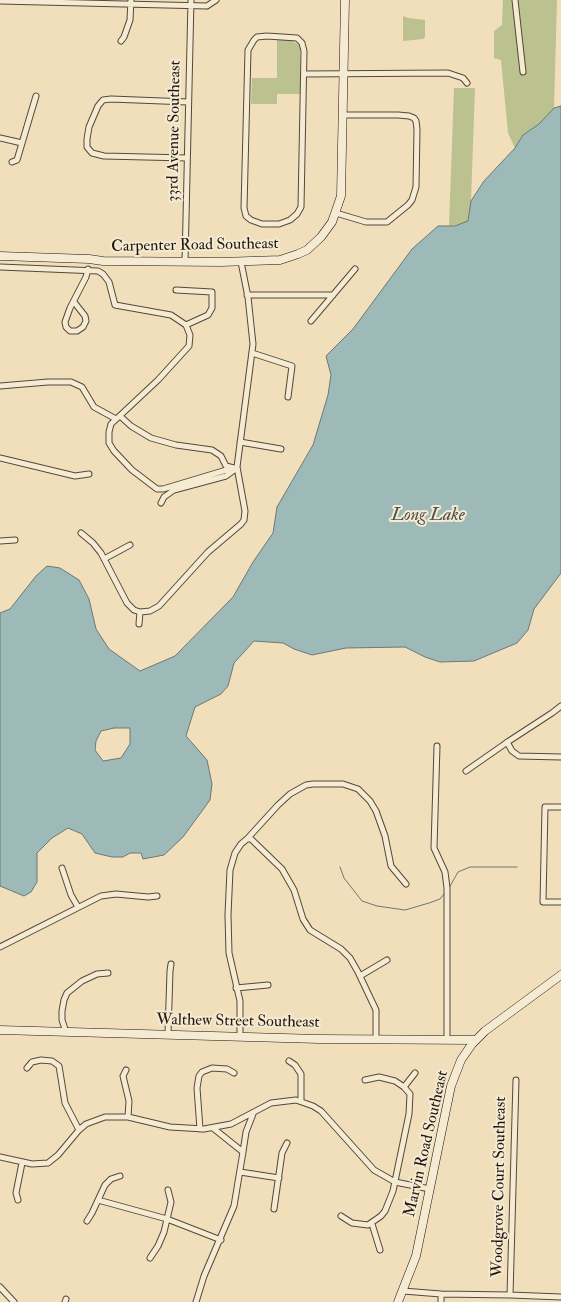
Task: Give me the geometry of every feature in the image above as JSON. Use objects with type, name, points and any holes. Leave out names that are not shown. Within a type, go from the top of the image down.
[{"type":"street","points":[[0,1],[191,2],[207,6],[216,0]]},
{"type":"street","name":"Carpenter Road Southeast","points":[[0,256],[103,261],[241,262],[280,260],[307,250],[322,237],[332,222],[341,191],[345,0]]},
{"type":"street","points":[[515,0],[523,72]]},
{"type":"street","points":[[121,42],[130,20],[132,2]]},
{"type":"street","name":"33rd Avenue Southeast","points":[[185,262],[191,2]]},
{"type":"street","points":[[257,37],[297,38],[302,43],[304,51],[304,74],[301,207],[290,220],[279,224],[262,224],[246,216],[244,208],[248,50],[251,43],[257,37]]},
{"type":"street","points":[[304,74],[448,73],[456,74],[467,83]]},
{"type":"street","points":[[12,162],[17,160],[36,96]]},
{"type":"street","points":[[187,158],[104,156],[92,153],[87,147],[87,139],[89,127],[98,106],[103,100],[188,102]]},
{"type":"street","points":[[336,213],[366,222],[387,222],[408,205],[412,200],[416,187],[417,128],[414,118],[403,116],[343,115]]},
{"type":"street","points":[[0,138],[22,143]]},
{"type":"street","points":[[81,533],[98,548],[127,603],[134,610],[140,612],[150,611],[159,606],[208,552],[241,524],[245,511],[235,468],[252,353],[252,338],[241,262]]},
{"type":"street","points":[[0,267],[88,269],[98,271],[109,282],[115,305],[171,315],[186,325],[190,335],[189,346],[158,380],[111,424],[109,443],[132,470],[157,489],[163,489],[235,468]]},
{"type":"street","points":[[74,302],[82,310],[86,321],[78,331],[70,331],[66,327],[65,322],[88,269]]},
{"type":"street","points":[[311,322],[355,270]]},
{"type":"street","points":[[176,290],[212,292],[212,308],[208,315],[186,325]]},
{"type":"street","points":[[247,294],[333,296]]},
{"type":"street","points":[[252,353],[292,366],[288,397]]},
{"type":"street","points":[[0,386],[70,382],[82,387],[98,410],[118,418],[151,438],[176,445],[212,450],[221,456],[226,466],[235,468]]},
{"type":"street","points":[[240,442],[281,449]]},
{"type":"street","points":[[0,458],[75,476],[89,474]]},
{"type":"street","points":[[161,503],[164,497],[174,490],[226,476],[235,468]]},
{"type":"street","points":[[0,541],[15,540]]},
{"type":"street","points":[[104,559],[130,545]]},
{"type":"street","points":[[139,624],[140,612]]},
{"type":"street","points":[[466,771],[561,706]]},
{"type":"street","points":[[507,742],[512,751],[520,756],[561,757]]},
{"type":"street","points":[[436,746],[434,848],[445,872],[447,888],[447,1040]]},
{"type":"street","points":[[240,1036],[240,1001],[229,953],[230,870],[235,853],[243,841],[248,839],[290,794],[306,785],[334,783],[352,786],[364,795],[376,811],[385,836],[391,866],[406,884]]},
{"type":"street","points":[[561,807],[545,807],[543,902],[561,902]]},
{"type":"street","points":[[248,839],[282,869],[294,890],[303,919],[310,930],[344,951],[350,958],[376,1010],[376,1038]]},
{"type":"street","points":[[62,868],[70,895],[78,907]]},
{"type":"street","points":[[0,946],[101,896],[116,894],[157,896]]},
{"type":"street","points":[[360,976],[387,960]]},
{"type":"street","points":[[168,1034],[171,964]]},
{"type":"street","points":[[66,1032],[62,1020],[62,1011],[67,992],[82,981],[97,974],[108,972]]},
{"type":"street","name":"Marvin Road Southeast","points":[[398,1302],[416,1256],[451,1086],[462,1060],[476,1040],[507,1014],[561,975]]},
{"type":"street","points":[[236,988],[268,985]]},
{"type":"street","name":"Walthew Street Southeast","points":[[0,1030],[476,1040]]},
{"type":"street","points":[[27,1068],[32,1062],[41,1060],[52,1061],[59,1066],[65,1103],[79,1130]]},
{"type":"street","points":[[290,1061],[301,1074],[301,1101]]},
{"type":"street","points":[[200,1129],[199,1076],[202,1072],[212,1068],[227,1069],[234,1073]]},
{"type":"street","points":[[126,1070],[123,1076],[129,1102],[128,1117]]},
{"type":"street","points":[[404,1087],[415,1073]]},
{"type":"street","points":[[340,1216],[352,1223],[361,1225],[372,1224],[385,1211],[395,1182],[410,1105],[410,1094],[395,1081],[380,1077],[365,1080]]},
{"type":"street","name":"Woodgrove Court Southeast","points":[[510,1294],[516,1080]]},
{"type":"street","points":[[0,1157],[22,1163],[48,1163],[58,1155],[86,1124],[105,1116],[128,1117],[162,1126],[200,1129],[213,1128],[231,1124],[271,1102],[289,1100],[301,1101],[321,1111],[369,1166],[395,1182],[430,1189]]},
{"type":"street","points":[[196,1302],[204,1276],[234,1206],[246,1132],[254,1112]]},
{"type":"street","points":[[213,1128],[243,1152]]},
{"type":"street","points":[[274,1209],[282,1152],[288,1143]]},
{"type":"street","points":[[18,1200],[16,1193],[22,1163]]},
{"type":"street","points":[[240,1172],[279,1178]]},
{"type":"street","points":[[87,1221],[105,1185],[111,1179],[120,1176]]},
{"type":"street","points":[[150,1258],[158,1246],[167,1219],[171,1202],[168,1190]]},
{"type":"street","points":[[98,1200],[167,1219],[221,1240]]},
{"type":"street","points":[[372,1224],[380,1250]]},
{"type":"street","points":[[0,1287],[14,1302]]},
{"type":"street","points":[[403,1291],[441,1294],[510,1294],[561,1297]]},
{"type":"street","points":[[441,1294],[441,1302]]},
{"type":"green space","points":[[503,0],[557,0],[554,108],[539,124],[523,135],[515,148],[508,133],[501,60],[494,58],[494,31],[502,25]]},
{"type":"green space","points":[[403,16],[425,20],[425,37],[423,39],[403,41]]},
{"type":"green space","points":[[277,39],[291,40],[300,46],[300,94],[277,94],[277,104],[251,104],[252,78],[277,78]]},
{"type":"green space","points":[[454,88],[475,88],[471,201],[468,221],[464,224],[449,226]]},
{"type":"water","name":"Long Lake","points":[[561,106],[561,573],[534,609],[528,630],[517,643],[474,661],[440,662],[405,647],[346,648],[312,655],[283,643],[254,641],[234,663],[228,686],[221,694],[195,707],[186,736],[207,760],[212,784],[210,800],[183,837],[164,855],[143,859],[141,853],[130,853],[123,857],[112,857],[95,853],[82,834],[68,828],[52,838],[37,853],[37,882],[31,892],[24,896],[0,886],[0,613],[10,609],[36,576],[47,566],[60,568],[79,580],[89,599],[96,629],[109,649],[140,671],[175,656],[233,597],[253,562],[273,533],[277,507],[313,445],[328,395],[331,375],[326,356],[353,329],[412,249],[438,226],[455,226],[468,221],[471,201],[484,181],[515,148],[523,135],[539,124],[554,108]],"holes":[[[114,728],[130,728],[130,744],[121,758],[103,761],[95,750],[96,741],[101,731]]]},
{"type":"waterway","points":[[340,867],[344,878],[362,901],[377,906],[405,910],[440,899],[444,894]]},
{"type":"waterway","points":[[449,888],[458,872],[470,867],[517,867]]}]
